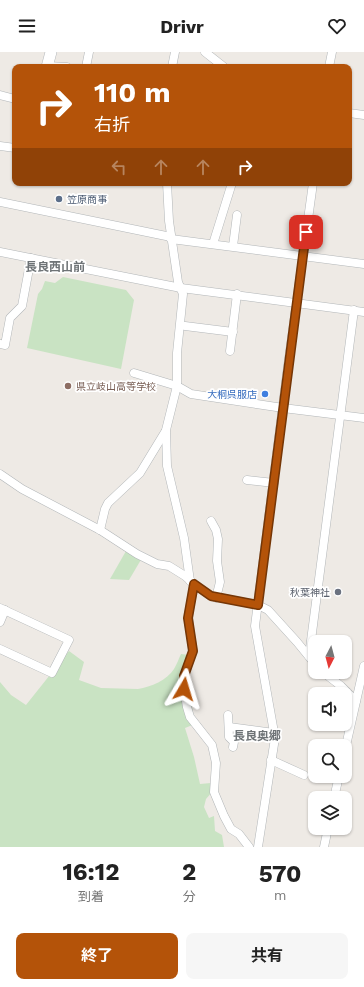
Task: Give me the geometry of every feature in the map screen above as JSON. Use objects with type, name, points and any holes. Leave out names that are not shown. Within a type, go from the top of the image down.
[{"type":"street","points":[[48,64],[51,52]]},
{"type":"street","points":[[87,64],[89,52]]},
{"type":"street","points":[[173,64],[175,52]]},
{"type":"street","points":[[205,52],[220,64]]},
{"type":"street","points":[[330,64],[332,52]]},
{"type":"street","points":[[0,95],[12,98]]},
{"type":"street","points":[[352,113],[364,115]]},
{"type":"street","points":[[0,146],[12,148]]},
{"type":"street","points":[[167,186],[167,204],[171,238],[178,282],[183,294],[177,352],[176,386],[166,430],[168,473],[184,538],[192,583],[188,618],[193,651],[184,676],[184,689],[190,717],[212,745],[216,763],[214,792],[231,829],[239,834],[249,847]]},
{"type":"street","points":[[213,244],[231,186]]},
{"type":"street","points":[[258,847],[275,738],[255,626],[313,186]]},
{"type":"street","points":[[0,202],[171,238],[303,257],[364,264]]},
{"type":"street","points":[[233,246],[237,215]]},
{"type":"street","points":[[0,252],[181,288],[237,294],[364,312]]},
{"type":"street","points":[[0,344],[5,345],[10,318],[22,306],[31,258]]},
{"type":"street","points":[[230,351],[237,294]]},
{"type":"street","points":[[311,635],[354,310]]},
{"type":"street","points":[[186,326],[233,332]]},
{"type":"street","points":[[134,373],[176,386],[191,394],[283,408],[364,418]]},
{"type":"street","points":[[100,530],[108,503],[140,473],[166,430]]},
{"type":"street","points":[[0,474],[22,489],[100,530],[137,554],[157,564],[169,566],[211,596],[258,605],[268,610],[308,656]]},
{"type":"street","points":[[247,480],[274,483]]},
{"type":"street","points":[[212,521],[218,539],[220,582],[216,598]]},
{"type":"street","points":[[0,622],[2,609],[69,640],[52,673],[0,649]]},
{"type":"street","points":[[347,739],[364,666]]},
{"type":"street","points":[[332,679],[356,701]]},
{"type":"street","points":[[228,715],[229,737],[234,742],[233,747]]},
{"type":"street","points":[[229,727],[274,733]]},
{"type":"street","points":[[271,760],[304,775]]},
{"type":"street","points":[[324,847],[327,835]]},
{"type":"green space","points":[[63,277],[126,290],[134,300],[121,369],[27,348],[38,294],[45,281],[55,283]]},
{"type":"green space","points":[[126,551],[142,558],[129,580],[110,579]]},
{"type":"green space","points":[[69,651],[84,662],[79,680],[101,688],[138,689],[148,687],[163,680],[171,673],[181,654],[189,655],[185,668],[195,724],[185,728],[200,784],[211,783],[212,792],[206,799],[204,807],[209,818],[214,816],[215,831],[222,835],[224,847],[0,847],[0,682],[11,695],[26,705]]},
{"type":"place","name":"笠原商事","points":[[59,199]]},
{"type":"place","name":"県立岐山高等学校","points":[[68,386]]},
{"type":"place","name":"大桐呉服店","points":[[265,394]]},
{"type":"place","name":"秋葉神社","points":[[338,592]]},
{"type":"district","name":"長良西山前","points":[[55,267]]},
{"type":"district","name":"長良奥郷","points":[[257,736]]},
{"type":"route","points":[[184,689],[184,676],[193,651],[188,618],[194,584],[216,598],[258,605],[306,232]]}]
